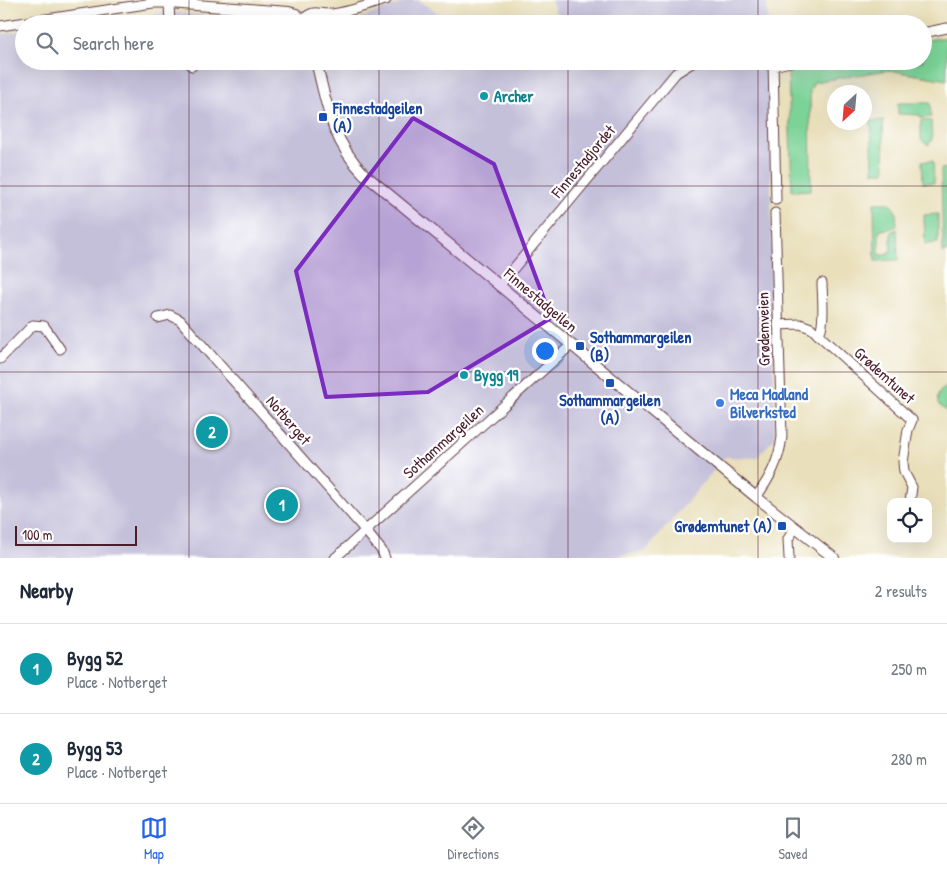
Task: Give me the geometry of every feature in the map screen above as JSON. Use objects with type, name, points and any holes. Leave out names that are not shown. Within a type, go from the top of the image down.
[{"type":"main road","points":[[169,1],[281,11],[297,15]]},
{"type":"main road","name":"Finnestadgeilen","points":[[318,70],[335,133],[346,153],[364,174],[756,497],[834,558]]},
{"type":"main road","name":"Finnestadgeilen","points":[[795,528],[841,558]]},
{"type":"street","points":[[308,15],[319,12],[327,14],[386,0]]},
{"type":"street","points":[[51,15],[119,4],[169,1],[170,15]]},
{"type":"street","points":[[1,23],[15,21]]},
{"type":"street","points":[[932,31],[947,28]]},
{"type":"street","name":"Finnestadjordet","points":[[499,286],[676,73],[681,70]]},
{"type":"street","points":[[773,70],[776,200]]},
{"type":"street","name":"Grødemveien","points":[[756,497],[772,473],[781,448],[782,425],[775,213]]},
{"type":"street","points":[[818,335],[823,324],[822,283]]},
{"type":"street","name":"Notberget","points":[[158,318],[170,315],[176,316],[365,530],[383,554],[392,558]]},
{"type":"street","points":[[0,359],[33,324],[44,326],[60,349]]},
{"type":"street","name":"Grødemtunet","points":[[778,325],[804,324],[912,420],[908,430],[902,462],[904,472],[912,487],[911,498]]},
{"type":"street","name":"Sothammargeilen","points":[[335,558],[571,345]]},
{"type":"street","points":[[789,558],[788,539],[795,528]]},
{"type":"highlighted area","points":[[413,118],[494,164],[551,318],[428,392],[326,397],[296,271]]},
{"type":"shaded area","points":[[411,0],[419,0],[441,15],[368,15]]},
{"type":"shaded area","points":[[551,0],[767,0],[768,15],[555,15]]},
{"type":"shaded area","points":[[172,12],[196,15],[147,15]]},
{"type":"shaded area","points":[[15,32],[15,70],[769,70],[775,438],[756,458],[725,457],[645,552],[621,555],[619,558],[0,558],[0,34]]},
{"type":"green space","points":[[947,38],[947,80],[888,70],[932,70],[932,39]]},
{"type":"green space","points":[[888,70],[814,82],[810,90],[811,190],[792,191],[788,71]]},
{"type":"green space","points":[[898,103],[930,103],[931,117],[921,118],[920,115],[898,114]]},
{"type":"green space","points":[[884,120],[885,172],[873,172],[872,121]]},
{"type":"green space","points":[[921,121],[931,121],[932,140],[928,145],[921,140]]},
{"type":"green space","points":[[922,161],[933,161],[934,183],[923,183]]},
{"type":"green space","points":[[947,168],[947,251],[943,253],[941,169]]},
{"type":"green space","points":[[874,203],[890,203],[896,212],[897,226],[880,230],[879,232],[879,255],[888,255],[888,252],[891,251],[891,232],[897,229],[898,260],[875,261]]},
{"type":"green space","points":[[938,214],[938,243],[925,244],[924,215]]},
{"type":"green space","points":[[947,385],[947,410],[945,410],[938,404],[938,395]]},
{"type":"place","name":"Archer","points":[[484,96]]},
{"type":"place","name":"Finnestadgeilen (A)","points":[[323,117]]},
{"type":"place","name":"Sothammargeilen (B)","points":[[580,346]]},
{"type":"place","name":"Bygg 19","points":[[464,375]]},
{"type":"place","name":"Sothammargeilen (A)","points":[[610,383]]},
{"type":"place","name":"Meca Madland Bilverksted","points":[[720,403]]},
{"type":"place","name":"Bygg 53","points":[[212,432]]},
{"type":"place","name":"Bygg 52","points":[[282,505]]},
{"type":"place","name":"Grødemtunet (A)","points":[[782,526]]}]
